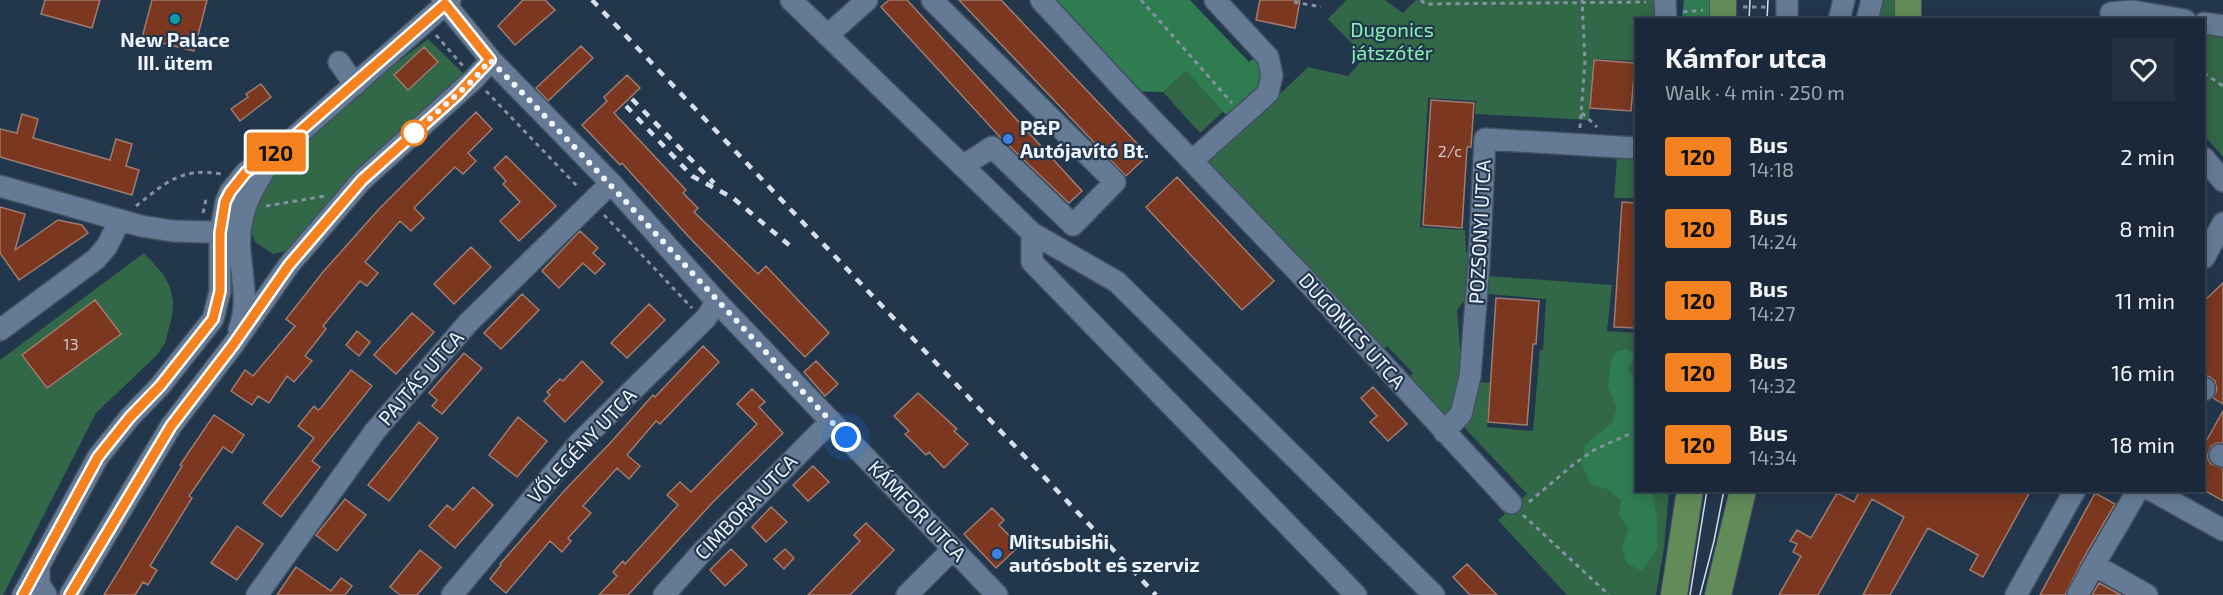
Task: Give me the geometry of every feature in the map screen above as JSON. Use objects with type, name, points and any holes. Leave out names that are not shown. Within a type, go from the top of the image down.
[{"type":"main road","points":[[1908,0],[1908,18]]},
{"type":"main road","points":[[1674,595],[1690,492]]},
{"type":"main road","points":[[1718,595],[1743,492]]},
{"type":"street","points":[[791,0],[900,108],[1032,233],[1117,282],[1434,595]]},
{"type":"street","points":[[828,35],[867,0]]},
{"type":"street","points":[[932,0],[1115,182],[1072,225],[992,147],[963,166]]},
{"type":"street","name":"DUGONICS UTCA","points":[[1041,0],[1125,92],[1309,284],[1511,503]]},
{"type":"street","points":[[1192,161],[1268,93],[1272,75],[1268,57],[1215,0]]},
{"type":"street","points":[[1840,18],[1845,0]]},
{"type":"street","points":[[1868,18],[1872,0]]},
{"type":"street","points":[[23,595],[98,457],[130,417],[160,386],[213,319],[220,291],[221,233],[225,202],[239,180],[254,165],[281,148],[355,85],[446,1]]},
{"type":"street","name":"KÁMFOR UTCA","points":[[446,1],[490,60],[611,183],[717,302],[997,595]]},
{"type":"street","points":[[2112,11],[2132,11],[2173,18]]},
{"type":"street","points":[[2205,22],[2223,26]]},
{"type":"street","points":[[70,595],[171,426],[233,345],[289,265],[344,200],[374,169],[474,79],[490,60]]},
{"type":"street","points":[[339,62],[355,85]]},
{"type":"street","name":"POZSONYI UTCA","points":[[1444,432],[1461,414],[1470,376],[1479,264],[1485,139],[1635,148]]},
{"type":"street","points":[[2205,159],[2223,181]]},
{"type":"street","name":"PAJTÁS UTCA","points":[[257,595],[375,431],[468,323],[611,183]]},
{"type":"street","points":[[0,186],[158,229],[221,233]]},
{"type":"street","points":[[0,330],[96,259],[113,237],[120,220]]},
{"type":"street","points":[[2205,256],[2223,224]]},
{"type":"street","points":[[221,233],[246,295],[241,326],[233,345]]},
{"type":"street","points":[[1032,233],[1032,262],[1356,595]]},
{"type":"street","name":"VŐLEGÉNY UTCA","points":[[452,595],[580,442],[706,318],[717,302]]},
{"type":"street","name":"CIMBORA UTCA","points":[[664,595],[702,552],[831,421]]},
{"type":"street","points":[[2016,595],[2074,492]]},
{"type":"street","points":[[2078,595],[2137,492]]},
{"type":"street","points":[[2155,492],[2223,530]]},
{"type":"street","points":[[907,595],[953,549]]},
{"type":"street","points":[[39,565],[39,584],[46,595]]},
{"type":"street","points":[[2094,566],[2147,595]]},
{"type":"path","points":[[1141,0],[1243,116]]},
{"type":"path","points":[[1421,0],[1425,4],[1582,1],[1666,9],[1783,9]]},
{"type":"path","points":[[1425,4],[1430,0]]},
{"type":"path","points":[[1579,145],[1585,61],[1582,1]]},
{"type":"path","points":[[1294,2],[1321,7]]},
{"type":"path","points":[[424,22],[474,79]]},
{"type":"path","points":[[2205,74],[2223,86]]},
{"type":"path","points":[[120,220],[163,184],[179,175],[198,172],[223,174]]},
{"type":"path","points":[[210,191],[203,210],[221,233]]},
{"type":"path","points":[[256,208],[324,196],[336,196],[344,200]]},
{"type":"path","points":[[1511,503],[1525,506],[1594,450],[1635,431]]},
{"type":"path","points":[[1511,503],[1609,595]]},
{"type":"green space","points":[[1041,0],[1190,0],[1249,62],[1258,55],[1262,62],[1261,86],[1230,117],[1186,71],[1163,92],[1125,91]]},
{"type":"green space","name":"Dugonics játszótér","points":[[1346,0],[1385,0],[1403,13],[1416,0],[1655,0],[1654,18],[1635,18],[1635,61],[1593,59],[1589,120],[1475,114],[1476,101],[1428,98],[1420,227],[1465,230],[1466,252],[1472,253],[1470,294],[1457,310],[1462,375],[1459,407],[1443,422],[1405,382],[1413,373],[1387,346],[1378,355],[1205,165],[1308,67],[1348,76],[1365,57],[1328,19]]},
{"type":"green space","points":[[1684,0],[1713,0],[1714,18],[1682,18]]},
{"type":"green space","points":[[1878,0],[1898,0],[1897,18],[1874,18]]},
{"type":"green space","points":[[2205,28],[2223,32],[2223,157],[2205,136]]},
{"type":"green space","points":[[428,39],[464,74],[362,174],[299,248],[273,254],[255,242],[240,203],[243,185],[337,108]]},
{"type":"green space","points":[[1186,71],[1223,112],[1200,133],[1163,92]]},
{"type":"green space","points":[[1617,156],[1635,157],[1635,198],[1614,198]]},
{"type":"green space","points":[[144,253],[163,274],[170,287],[173,301],[172,316],[165,343],[157,355],[96,413],[3,595],[0,595],[0,360]]},
{"type":"green space","points":[[1489,276],[1612,285],[1607,331],[1635,333],[1635,492],[1669,492],[1664,548],[1656,595],[1567,595],[1498,520],[1527,494],[1461,424],[1476,382],[1490,383],[1487,427],[1533,431],[1540,350],[1543,350],[1546,299],[1488,294]]},
{"type":"green space","points":[[1627,349],[1634,354],[1629,370],[1635,384],[1635,492],[1652,492],[1657,518],[1657,550],[1642,571],[1626,563],[1622,547],[1628,528],[1619,515],[1621,500],[1607,489],[1590,484],[1582,464],[1585,445],[1612,423],[1617,408],[1608,387],[1611,360],[1618,351]]},
{"type":"building","points":[[45,0],[100,0],[92,28],[41,14]]},
{"type":"building","name":"New Palace III. ütem","points":[[152,0],[207,0],[194,51],[142,38]]},
{"type":"building","points":[[523,0],[545,0],[555,10],[515,45],[498,26]]},
{"type":"building","points":[[889,0],[907,0],[1082,191],[1069,203],[1000,137],[881,7]]},
{"type":"building","points":[[959,0],[1001,0],[1148,155],[1126,176]]},
{"type":"building","points":[[1260,0],[1300,0],[1295,28],[1256,20]]},
{"type":"building","points":[[581,46],[593,58],[548,101],[536,88]]},
{"type":"building","points":[[424,47],[438,62],[408,90],[394,75]]},
{"type":"building","points":[[1594,60],[1635,63],[1631,111],[1590,108]]},
{"type":"building","points":[[627,75],[640,88],[614,113],[686,190],[683,193],[698,208],[694,212],[758,274],[766,266],[829,333],[805,357],[688,236],[622,163],[620,165],[582,125],[607,101],[604,97]]},
{"type":"building","points":[[261,84],[271,97],[240,121],[231,109],[248,97],[246,94]]},
{"type":"building","points":[[1431,100],[1474,103],[1471,147],[1467,147],[1462,228],[1423,225]]},
{"type":"building","points":[[476,112],[492,129],[468,153],[476,161],[463,174],[455,167],[414,208],[424,218],[411,231],[400,221],[365,262],[378,273],[367,286],[360,281],[323,326],[326,329],[305,356],[312,361],[294,382],[287,376],[269,403],[258,396],[252,405],[231,391],[245,370],[253,376],[295,326],[286,319],[323,272],[379,209]]},
{"type":"building","points":[[22,114],[38,119],[33,138],[110,160],[116,139],[132,144],[126,166],[139,170],[132,195],[0,157],[0,129],[17,133]]},
{"type":"building","points":[[506,156],[556,206],[519,241],[500,221],[520,202],[503,184],[506,181],[494,168]]},
{"type":"building","points":[[1177,177],[1274,281],[1242,310],[1146,207]]},
{"type":"building","points":[[1622,202],[1635,203],[1635,328],[1614,327]]},
{"type":"building","points":[[0,207],[25,214],[15,250],[58,220],[82,225],[88,233],[19,280],[0,253]]},
{"type":"building","points":[[580,231],[598,248],[593,253],[605,264],[595,274],[583,263],[559,288],[542,271]]},
{"type":"building","points":[[471,247],[491,267],[454,304],[434,284]]},
{"type":"building","points":[[2223,283],[2223,404],[2213,398],[2217,390],[2215,381],[2205,375],[2205,300]]},
{"type":"building","points":[[522,294],[539,310],[501,349],[484,333]]},
{"type":"building","points":[[1496,298],[1539,301],[1536,344],[1533,344],[1527,425],[1488,422]]},
{"type":"building","points":[[95,300],[121,334],[47,388],[22,355]]},
{"type":"building","points":[[649,304],[665,320],[627,358],[611,343]]},
{"type":"building","points":[[412,313],[434,332],[396,374],[374,355]]},
{"type":"building","points":[[357,331],[370,342],[359,356],[346,345]]},
{"type":"building","points":[[703,346],[719,362],[660,424],[656,421],[627,455],[640,466],[629,479],[617,468],[583,506],[591,513],[568,538],[571,541],[562,552],[550,541],[506,593],[490,579],[500,564],[653,395],[655,397]]},
{"type":"building","points":[[464,353],[482,368],[442,414],[432,406],[437,400],[429,393]]},
{"type":"building","points":[[582,361],[603,382],[565,422],[544,401],[550,395],[547,392],[560,379],[563,381]]},
{"type":"building","points":[[816,361],[838,384],[825,396],[804,372]]},
{"type":"building","points":[[351,370],[372,386],[312,461],[320,467],[281,517],[263,503],[314,438],[298,426],[314,406],[318,410],[321,408]]},
{"type":"building","points":[[1373,387],[1407,424],[1388,441],[1370,422],[1377,416],[1361,398]]},
{"type":"building","points":[[752,389],[765,402],[759,407],[783,433],[713,502],[628,595],[599,595],[617,576],[613,572],[623,561],[625,564],[678,505],[667,495],[680,482],[691,492],[757,424],[737,404]]},
{"type":"building","points":[[918,393],[957,429],[954,431],[968,444],[944,468],[929,452],[926,455],[905,434],[909,431],[894,416]]},
{"type":"building","points":[[2223,411],[2223,443],[2211,446],[2207,457],[2211,464],[2223,468],[2223,501],[2205,491],[2205,443]]},
{"type":"building","points":[[214,415],[244,435],[232,453],[223,447],[189,496],[192,498],[150,566],[157,570],[148,585],[143,582],[135,595],[104,595],[182,466],[180,465]]},
{"type":"building","points":[[518,417],[547,441],[517,477],[489,455]]},
{"type":"building","points":[[419,422],[438,438],[389,501],[368,485]]},
{"type":"building","points":[[813,466],[829,482],[808,501],[793,485]]},
{"type":"building","points":[[473,487],[493,505],[455,548],[429,526],[447,505],[453,510]]},
{"type":"building","points":[[1859,492],[2030,492],[1983,577],[1970,570],[1978,555],[1928,528],[1890,595],[1863,595],[1904,517],[1872,499],[1818,595],[1779,595],[1801,556],[1793,552],[1797,544],[1790,541],[1797,530],[1811,538],[1837,493],[1854,502]]},
{"type":"building","points":[[2095,493],[2115,504],[2065,595],[2040,595]]},
{"type":"building","points":[[345,499],[366,515],[337,551],[316,535]]},
{"type":"building","points":[[771,507],[787,522],[766,542],[752,527]]},
{"type":"building","points":[[992,508],[1004,520],[999,525],[1019,546],[996,568],[964,534]]},
{"type":"building","points":[[866,523],[894,550],[850,595],[808,595],[860,541],[854,535]]},
{"type":"building","points":[[237,526],[263,544],[237,580],[211,563]]},
{"type":"building","points":[[731,549],[747,565],[725,586],[710,570]]},
{"type":"building","points":[[785,549],[794,558],[784,569],[774,559]]},
{"type":"building","points":[[420,550],[441,567],[417,595],[400,595],[390,587]]},
{"type":"building","points":[[1467,564],[1497,595],[1470,595],[1453,577]]},
{"type":"building","points":[[296,567],[331,591],[341,578],[352,586],[345,595],[277,595]]},
{"type":"building","points":[[2099,583],[2121,595],[2092,595]]},
{"type":"tram line","points":[[1749,18],[1750,0]]},
{"type":"tram line","points":[[1767,18],[1768,0]]},
{"type":"tram line","points":[[1690,595],[1707,492]]},
{"type":"tram line","points":[[1700,595],[1724,492]]},
{"type":"railway","points":[[592,0],[1156,595]]},
{"type":"railway","points":[[632,99],[714,183]]},
{"type":"railway","points":[[626,106],[692,176],[733,198],[795,250]]},
{"type":"bus line","name":"120","points":[[23,595],[98,457],[130,417],[160,386],[213,319],[220,291],[220,223],[230,192],[254,165],[281,148],[445,4],[490,60],[457,95],[362,180],[289,265],[233,345],[171,426],[70,595]]},
{"type":"place","name":"New Palace III. ütem","points":[[175,19]]},
{"type":"place","name":"P&P Autójavító Bt.","points":[[1008,139]]},
{"type":"place","name":"Mitsubishi autósbolt es szerviz","points":[[997,554]]},
{"type":"route","points":[[414,133],[474,79],[490,60],[611,183],[717,302],[846,437]]}]
